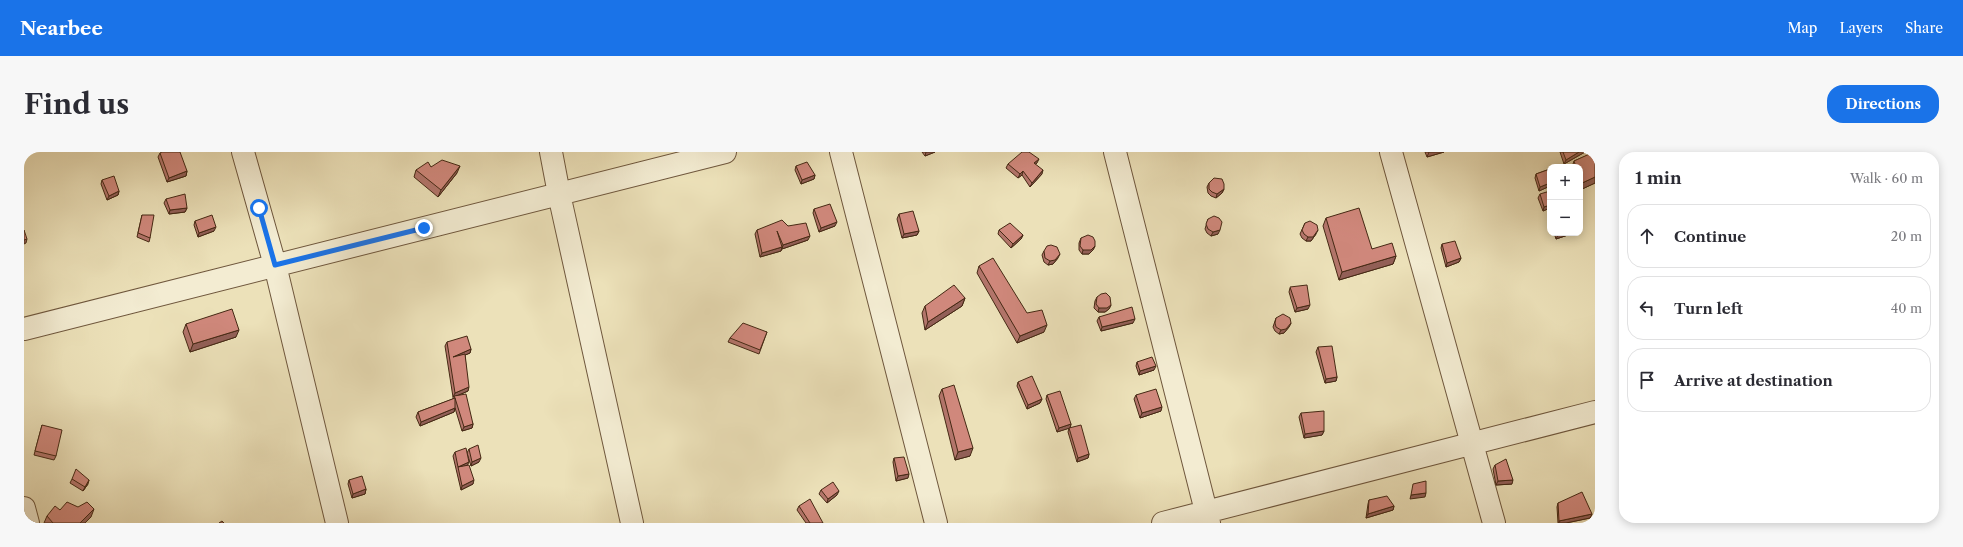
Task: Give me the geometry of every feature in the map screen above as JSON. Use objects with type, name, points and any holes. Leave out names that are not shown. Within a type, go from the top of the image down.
[{"type":"street","points":[[243,152],[275,265],[337,523]]},
{"type":"street","points":[[551,152],[632,523]]},
{"type":"street","points":[[24,329],[725,152]]},
{"type":"street","points":[[841,152],[936,523]]},
{"type":"street","points":[[1115,152],[1208,518]]},
{"type":"street","points":[[1391,152],[1494,523]]},
{"type":"street","points":[[1163,523],[1208,518],[1472,444],[1595,412]]},
{"type":"street","points":[[24,508],[28,523]]},
{"type":"building","points":[[180,152],[187,171],[169,178],[160,153]]},
{"type":"building","points":[[1022,152],[1029,152],[1039,159],[1034,163],[1043,170],[1032,183],[1023,171],[1020,174],[1008,164]]},
{"type":"building","points":[[1563,152],[1579,152],[1566,160]]},
{"type":"building","points":[[1595,152],[1595,177],[1583,183],[1583,164],[1575,164],[1574,161]]},
{"type":"building","points":[[442,160],[460,166],[441,190],[416,170],[428,162],[431,167]]},
{"type":"building","points":[[807,162],[815,175],[802,180],[796,166]]},
{"type":"building","points":[[1547,170],[1547,184],[1540,187],[1536,174]]},
{"type":"building","points":[[114,176],[119,191],[109,196],[102,180]]},
{"type":"building","points":[[1214,178],[1222,179],[1224,184],[1224,189],[1217,194],[1209,189],[1209,183]]},
{"type":"building","points":[[1547,192],[1547,206],[1544,207],[1540,194]]},
{"type":"building","points":[[185,194],[187,208],[170,210],[166,199]]},
{"type":"building","points":[[830,204],[837,222],[821,228],[814,209]]},
{"type":"building","points":[[1359,208],[1372,249],[1392,243],[1396,256],[1342,272],[1326,218]]},
{"type":"building","points":[[913,211],[919,231],[904,234],[899,214]]},
{"type":"building","points":[[142,215],[154,215],[150,238],[138,233]]},
{"type":"building","points":[[212,215],[216,227],[199,233],[195,221]]},
{"type":"building","points":[[1214,216],[1219,218],[1222,222],[1220,230],[1213,232],[1208,229],[1206,224],[1208,219]]},
{"type":"building","points":[[782,220],[788,226],[806,223],[810,236],[783,245],[777,231],[782,247],[762,253],[757,230]]},
{"type":"building","points":[[1310,221],[1317,225],[1318,230],[1313,237],[1308,237],[1302,230],[1305,223]]},
{"type":"building","points":[[1010,223],[1023,235],[1013,244],[999,230]]},
{"type":"building","points":[[24,230],[27,239],[24,240]]},
{"type":"building","points":[[1088,235],[1093,237],[1095,246],[1091,250],[1083,250],[1080,246],[1081,238]]},
{"type":"building","points":[[1455,241],[1461,258],[1447,263],[1442,244]]},
{"type":"building","points":[[1051,245],[1057,247],[1060,254],[1055,260],[1050,261],[1045,258],[1044,251],[1047,246]]},
{"type":"building","points":[[993,258],[1027,313],[1042,310],[1047,325],[1020,336],[979,266]]},
{"type":"building","points":[[954,285],[965,298],[928,322],[925,306]]},
{"type":"building","points":[[1307,285],[1310,305],[1297,308],[1290,287]]},
{"type":"building","points":[[1106,293],[1110,297],[1111,305],[1107,308],[1099,308],[1096,304],[1097,297]]},
{"type":"building","points":[[1132,307],[1135,319],[1102,327],[1099,317]]},
{"type":"building","points":[[232,309],[239,330],[193,344],[186,324]]},
{"type":"building","points":[[1283,314],[1290,318],[1291,323],[1286,329],[1281,330],[1276,327],[1275,323],[1276,318]]},
{"type":"building","points":[[743,323],[767,332],[760,350],[730,338]]},
{"type":"building","points":[[467,336],[471,349],[453,357],[465,354],[469,387],[455,393],[447,342]]},
{"type":"building","points":[[1332,346],[1337,377],[1326,379],[1318,347]]},
{"type":"building","points":[[1152,357],[1156,366],[1140,371],[1137,362]]},
{"type":"building","points":[[1032,376],[1042,399],[1028,405],[1018,382]]},
{"type":"building","points":[[954,385],[973,448],[958,452],[942,389]]},
{"type":"building","points":[[1156,389],[1162,407],[1142,413],[1136,395]]},
{"type":"building","points":[[1060,391],[1071,424],[1059,428],[1047,395]]},
{"type":"building","points":[[466,394],[473,424],[464,427],[454,396]]},
{"type":"building","points":[[455,398],[455,408],[421,422],[418,412]]},
{"type":"building","points":[[1324,411],[1324,431],[1305,434],[1301,413]]},
{"type":"building","points":[[42,425],[62,430],[56,456],[35,451]]},
{"type":"building","points":[[1081,425],[1089,454],[1078,458],[1069,428]]},
{"type":"building","points":[[478,445],[481,458],[472,462],[469,449]]},
{"type":"building","points":[[466,448],[469,462],[458,467],[455,452]]},
{"type":"building","points":[[904,457],[909,474],[898,476],[894,458]]},
{"type":"building","points":[[1506,459],[1513,480],[1498,481],[1495,465]]},
{"type":"building","points":[[469,465],[474,480],[462,486],[458,467]]},
{"type":"building","points":[[76,469],[89,480],[85,487],[72,479]]},
{"type":"building","points":[[362,476],[366,489],[353,494],[349,480]]},
{"type":"building","points":[[1426,481],[1426,493],[1411,495],[1413,484]]},
{"type":"building","points":[[833,482],[839,491],[828,499],[821,490]]},
{"type":"building","points":[[1582,492],[1592,514],[1559,521],[1558,503]]},
{"type":"building","points":[[1387,496],[1394,506],[1368,514],[1369,500]]},
{"type":"building","points":[[810,499],[823,523],[810,523],[799,506]]},
{"type":"building","points":[[67,502],[78,507],[87,502],[94,509],[80,523],[53,523],[47,516],[55,506],[60,510]]},
{"type":"route","points":[[259,208],[275,265],[424,228]]}]
